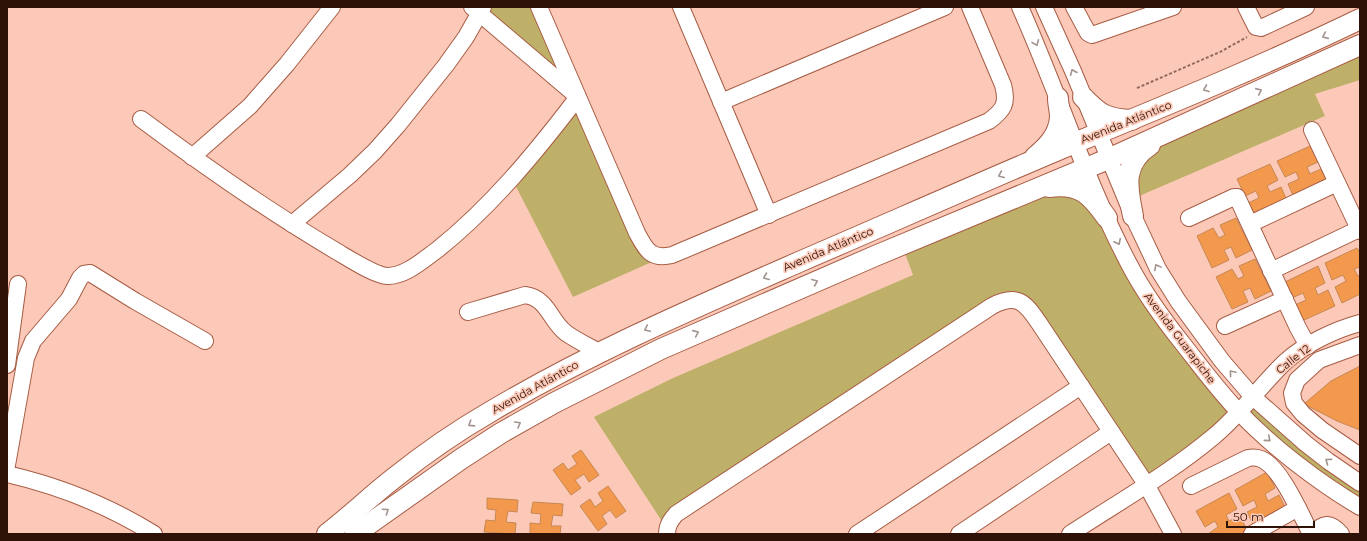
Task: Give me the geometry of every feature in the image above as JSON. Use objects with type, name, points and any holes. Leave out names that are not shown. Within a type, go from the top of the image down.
[{"type":"main road","name":"Avenida Atlántico","points":[[345,530],[394,478],[440,444],[538,384],[599,352],[694,307],[1263,64],[1360,20]]},
{"type":"main road","name":"Avenida Atlántico","points":[[345,530],[501,433],[601,378],[661,349],[1108,159],[1360,45]]},
{"type":"main road","points":[[1083,97],[1097,111],[1106,116],[1118,120],[1132,120]]},
{"type":"main road","points":[[1019,167],[1046,148],[1052,140],[1060,118],[1058,98]]},
{"type":"main road","points":[[1133,216],[1128,189],[1132,162],[1138,154],[1174,129]]},
{"type":"main road","points":[[1031,191],[1064,186],[1074,187],[1093,200],[1107,218]]},
{"type":"street","points":[[192,157],[250,106],[287,64],[332,7]]},
{"type":"street","points":[[539,7],[589,119],[637,233],[650,253],[663,257],[672,255],[769,215],[989,121],[998,114],[1003,108],[1005,102],[1003,85],[970,7]]},
{"type":"street","points":[[681,7],[769,215]]},
{"type":"street","points":[[721,102],[945,7]]},
{"type":"street","name":"Avenida Guarapiche","points":[[1020,7],[1085,168],[1107,218],[1130,266],[1165,320],[1215,385],[1239,413],[1295,462],[1360,507]]},
{"type":"street","name":"Avenida Guarapiche","points":[[1044,7],[1133,216],[1158,270],[1178,301],[1222,361],[1253,397],[1305,443],[1360,483]]},
{"type":"street","points":[[1074,7],[1088,33],[1092,35],[1173,7]]},
{"type":"street","points":[[1246,7],[1256,28],[1262,28],[1306,7]]},
{"type":"street","points":[[292,224],[375,152],[446,65],[476,21],[478,9]]},
{"type":"street","points":[[478,9],[578,97]]},
{"type":"street","points":[[141,119],[246,195],[360,265],[387,276],[412,268],[452,238],[483,210],[520,170],[578,97]]},
{"type":"street","points":[[1271,271],[1360,230],[1312,130]]},
{"type":"street","points":[[1250,224],[1337,183]]},
{"type":"street","points":[[1189,218],[1236,197],[1308,346]]},
{"type":"street","points":[[7,465],[26,358],[30,348],[33,341],[68,299],[80,278],[84,274],[90,274],[205,341]]},
{"type":"street","points":[[7,365],[18,284]]},
{"type":"street","points":[[468,312],[525,295],[533,296],[544,304],[548,312],[564,332],[599,352]]},
{"type":"street","points":[[667,534],[670,521],[676,514],[992,306],[1001,301],[1010,299],[1017,300],[1031,311],[1146,484],[1174,534]]},
{"type":"street","points":[[1225,326],[1284,299]]},
{"type":"street","name":"Calle 12","points":[[1070,534],[1199,448],[1239,413],[1286,362],[1308,346],[1326,336],[1360,323]]},
{"type":"street","points":[[1360,345],[1319,360],[1298,380],[1292,393],[1294,403],[1303,414],[1322,430],[1360,456]]},
{"type":"street","points":[[857,534],[1081,386]]},
{"type":"street","points":[[959,534],[1111,432]]},
{"type":"street","points":[[1191,486],[1248,458],[1262,459],[1275,470],[1298,508],[1311,534],[1323,525],[1335,527],[1341,534]]},
{"type":"street","points":[[7,474],[49,485],[80,496],[154,534]]},
{"type":"street","points":[[1252,534],[1298,508]]},
{"type":"path","points":[[1137,88],[1220,52],[1249,36],[1256,28]]},
{"type":"shaded area","points":[[483,7],[539,7],[637,233],[663,257],[573,297],[512,179],[578,97]]},
{"type":"shaded area","points":[[1360,45],[1360,80],[1315,94],[1325,116],[1130,200],[1138,155]]},
{"type":"shaded area","points":[[1074,187],[1130,266],[1239,412],[1253,397],[1360,483],[1360,507],[1239,413],[1146,484],[1039,323],[1010,299],[667,529],[594,417],[673,378],[913,275],[902,245],[1031,191]]},
{"type":"building","points":[[1310,146],[1318,162],[1307,167],[1310,174],[1321,169],[1328,185],[1295,200],[1288,184],[1299,179],[1296,172],[1285,177],[1277,161]]},
{"type":"building","points":[[1270,164],[1278,180],[1267,186],[1270,192],[1281,187],[1288,203],[1255,219],[1248,203],[1259,198],[1256,191],[1245,196],[1237,179]]},
{"type":"building","points":[[1236,218],[1252,250],[1236,258],[1231,247],[1224,250],[1229,260],[1212,268],[1197,236],[1213,228],[1219,238],[1225,235],[1220,225]]},
{"type":"building","points":[[1357,248],[1360,253],[1360,267],[1354,269],[1358,276],[1360,275],[1360,294],[1342,303],[1335,287],[1346,281],[1343,275],[1332,280],[1325,263]]},
{"type":"building","points":[[1255,259],[1271,291],[1255,299],[1250,288],[1243,291],[1248,302],[1232,309],[1216,277],[1232,269],[1238,279],[1244,276],[1239,266]]},
{"type":"building","points":[[1318,266],[1325,283],[1315,288],[1318,295],[1328,290],[1335,306],[1302,321],[1295,305],[1306,300],[1303,293],[1292,298],[1285,282]]},
{"type":"building","points":[[1360,366],[1360,430],[1337,421],[1304,404],[1331,381]]},
{"type":"building","points":[[581,450],[599,475],[589,482],[584,474],[575,480],[581,488],[571,495],[553,470],[563,463],[568,470],[577,464],[572,456]]},
{"type":"building","points":[[1267,472],[1275,488],[1265,494],[1268,501],[1279,495],[1287,511],[1255,528],[1247,512],[1257,507],[1254,500],[1243,506],[1235,490]]},
{"type":"building","points":[[608,486],[626,511],[616,518],[610,510],[602,516],[607,524],[598,531],[580,506],[590,499],[595,507],[603,501],[598,493]]},
{"type":"building","points":[[1229,493],[1237,509],[1226,515],[1229,521],[1240,516],[1248,532],[1244,534],[1208,534],[1218,527],[1215,521],[1205,527],[1196,511]]},
{"type":"building","points":[[487,498],[518,500],[517,512],[508,511],[506,522],[516,523],[515,534],[484,532],[486,520],[495,521],[496,510],[487,509]]},
{"type":"building","points":[[533,502],[563,504],[562,516],[553,515],[551,526],[561,526],[560,534],[530,534],[530,523],[540,524],[541,514],[531,513]]}]
